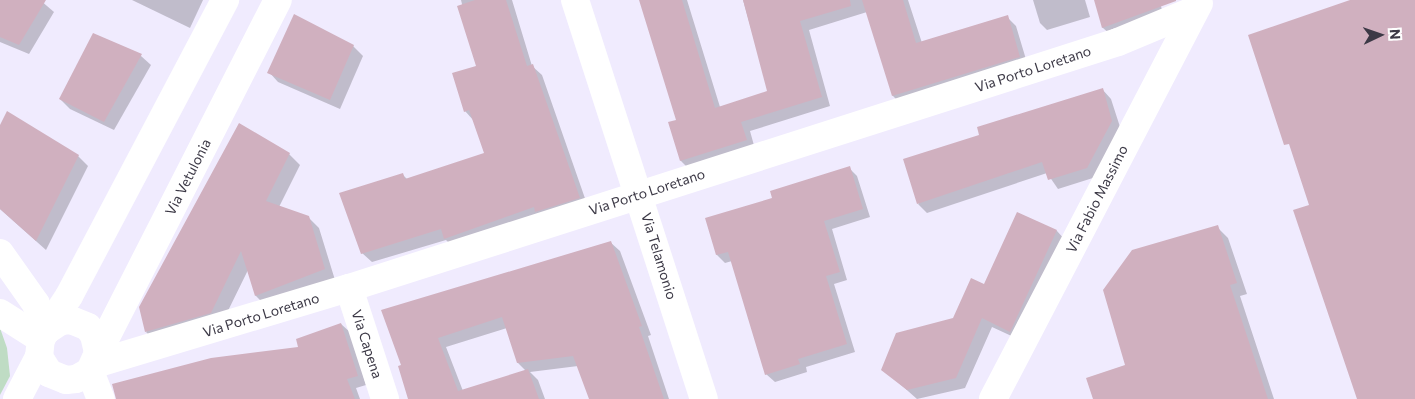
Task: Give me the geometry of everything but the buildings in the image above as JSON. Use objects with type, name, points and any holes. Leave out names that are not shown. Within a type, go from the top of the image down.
[{"type":"street","points":[[17,399],[42,342],[69,296],[224,0]]},
{"type":"street","name":"Via Vetulonia","points":[[85,373],[278,0]]},
{"type":"street","name":"Via Telamonio","points":[[575,0],[640,194],[704,399]]},
{"type":"street","name":"Via Porto Loretano","points":[[85,373],[1118,42],[1198,5]]},
{"type":"street","name":"Via Fabio Massimo","points":[[993,399],[1198,5]]},
{"type":"street","points":[[0,253],[36,304],[49,373],[66,380],[85,373]]},
{"type":"street","name":"Via Capena","points":[[349,288],[385,399]]},
{"type":"street","points":[[0,313],[42,342]]},
{"type":"street","points":[[42,342],[61,321],[80,322],[94,334],[85,373],[101,399]]},
{"type":"green space","points":[[0,328],[7,348],[10,376],[0,395]]}]
